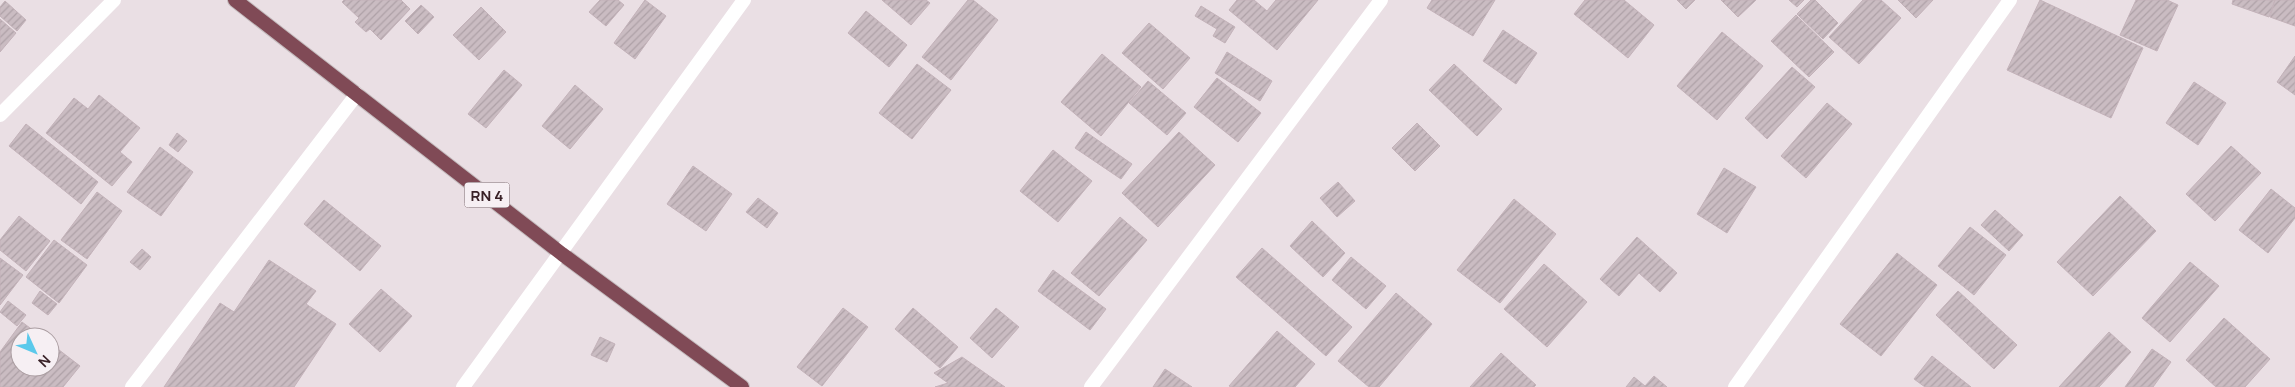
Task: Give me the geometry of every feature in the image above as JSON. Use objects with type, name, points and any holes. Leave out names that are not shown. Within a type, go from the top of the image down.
[{"type":"highway","name":"RN 4","points":[[235,0],[562,254],[742,387]]},
{"type":"street","points":[[0,115],[114,0]]},
{"type":"street","points":[[464,387],[744,0]]},
{"type":"street","points":[[1091,387],[1381,0]]},
{"type":"street","points":[[1735,387],[2010,0]]},
{"type":"street","points":[[132,387],[357,94]]},
{"type":"building","points":[[344,0],[401,0],[410,9],[381,40],[370,29],[366,32],[355,22],[359,18],[342,2]]},
{"type":"building","points":[[600,0],[618,0],[624,5],[606,26],[589,12]]},
{"type":"building","points":[[645,0],[666,16],[635,59],[614,43]]},
{"type":"building","points":[[882,0],[926,0],[930,3],[911,25]]},
{"type":"building","points":[[968,0],[973,0],[998,20],[951,80],[922,57]]},
{"type":"building","points":[[1237,0],[1254,0],[1267,11],[1276,0],[1318,0],[1277,50],[1229,10]]},
{"type":"building","points":[[1432,0],[1495,0],[1473,36],[1427,8]]},
{"type":"building","points":[[1585,0],[1624,0],[1654,25],[1628,58],[1574,14]]},
{"type":"building","points":[[1677,0],[1695,0],[1686,9]]},
{"type":"building","points":[[1721,0],[1756,0],[1738,17]]},
{"type":"building","points":[[1789,0],[1804,0],[1797,7]]},
{"type":"building","points":[[1811,0],[1815,0],[1838,23],[1823,39],[1797,14]]},
{"type":"building","points":[[1863,0],[1881,0],[1901,18],[1859,64],[1829,37]]},
{"type":"building","points":[[1898,0],[1933,0],[1916,18]]},
{"type":"building","points":[[2040,0],[2143,48],[2111,118],[2007,70]]},
{"type":"building","points":[[2136,0],[2167,0],[2178,5],[2157,51],[2120,35]]},
{"type":"building","points":[[2233,0],[2275,0],[2269,17],[2232,4]]},
{"type":"building","points":[[2275,0],[2295,0],[2295,26],[2270,17]]},
{"type":"building","points":[[5,1],[26,20],[17,31],[0,16],[0,7]]},
{"type":"building","points":[[421,5],[434,17],[418,34],[405,21]]},
{"type":"building","points":[[1201,6],[1235,27],[1225,43],[1213,36],[1217,29],[1195,16]]},
{"type":"building","points":[[481,7],[506,32],[479,60],[453,35]]},
{"type":"building","points":[[866,11],[907,45],[889,67],[848,33]]},
{"type":"building","points":[[1796,15],[1834,52],[1809,77],[1771,41]]},
{"type":"building","points":[[0,19],[16,33],[0,52]]},
{"type":"building","points":[[1149,23],[1190,58],[1163,89],[1122,53]]},
{"type":"building","points":[[1503,30],[1537,53],[1516,84],[1483,61]]},
{"type":"building","points":[[1722,32],[1763,66],[1717,120],[1677,86]]},
{"type":"building","points":[[1227,52],[1272,81],[1260,101],[1215,73]]},
{"type":"building","points":[[1102,54],[1141,87],[1101,136],[1061,102]]},
{"type":"building","points":[[2295,56],[2295,95],[2277,82]]},
{"type":"building","points":[[917,64],[951,90],[912,139],[879,113]]},
{"type":"building","points":[[1454,64],[1502,109],[1477,136],[1429,90]]},
{"type":"building","points":[[1792,67],[1815,87],[1767,139],[1745,118]]},
{"type":"building","points":[[504,70],[522,85],[486,128],[468,114]]},
{"type":"building","points":[[1217,78],[1261,113],[1238,142],[1194,107]]},
{"type":"building","points":[[1148,81],[1186,113],[1167,135],[1129,103]]},
{"type":"building","points":[[2194,82],[2226,103],[2198,145],[2166,123]]},
{"type":"building","points":[[575,85],[603,109],[570,149],[542,126]]},
{"type":"building","points":[[99,95],[140,128],[120,152],[132,162],[112,186],[46,133],[74,98],[88,109]]},
{"type":"building","points":[[1827,103],[1852,124],[1806,178],[1781,156]]},
{"type":"building","points":[[1417,123],[1440,146],[1415,171],[1392,148]]},
{"type":"building","points":[[26,124],[98,182],[81,204],[9,146]]},
{"type":"building","points":[[1086,132],[1132,164],[1121,179],[1075,148]]},
{"type":"building","points":[[1179,132],[1215,165],[1158,227],[1122,193]]},
{"type":"building","points":[[177,133],[187,141],[178,152],[169,145]]},
{"type":"building","points":[[2231,146],[2261,173],[2215,221],[2186,194]]},
{"type":"building","points":[[160,147],[193,172],[161,216],[127,192]]},
{"type":"building","points":[[1053,150],[1092,181],[1058,222],[1020,191]]},
{"type":"building","points":[[693,166],[732,194],[706,231],[667,204]]},
{"type":"building","points":[[1724,168],[1756,187],[1727,233],[1697,214]]},
{"type":"building","points":[[1338,182],[1355,201],[1337,217],[1320,198]]},
{"type":"building","points":[[2271,189],[2295,208],[2295,218],[2268,253],[2239,230]]},
{"type":"building","points":[[97,192],[122,211],[87,259],[61,240]]},
{"type":"building","points":[[2120,196],[2156,231],[2093,296],[2057,262]]},
{"type":"building","points":[[758,198],[778,213],[767,228],[746,212]]},
{"type":"building","points":[[1514,199],[1556,234],[1500,303],[1457,270]]},
{"type":"building","points":[[324,200],[381,246],[360,271],[304,224]]},
{"type":"building","points":[[1995,210],[2023,235],[2009,251],[1981,225]]},
{"type":"building","points":[[19,216],[50,241],[26,271],[0,250],[0,240]]},
{"type":"building","points":[[1120,217],[1147,240],[1099,296],[1071,273]]},
{"type":"building","points":[[1312,221],[1345,253],[1323,277],[1290,246]]},
{"type":"building","points":[[1970,227],[2006,255],[1974,295],[1938,266]]},
{"type":"building","points":[[1637,237],[1677,273],[1660,292],[1639,273],[1619,296],[1600,279]]},
{"type":"building","points":[[54,240],[87,265],[59,303],[26,277]]},
{"type":"building","points":[[1262,248],[1352,327],[1326,356],[1236,277]]},
{"type":"building","points":[[142,249],[151,257],[140,270],[130,262]]},
{"type":"building","points":[[1897,253],[1937,285],[1881,356],[1840,324]]},
{"type":"building","points":[[1351,257],[1386,286],[1366,309],[1332,280]]},
{"type":"building","points":[[0,258],[23,275],[0,305]]},
{"type":"building","points":[[269,260],[316,291],[306,304],[336,324],[294,387],[164,387],[220,303],[234,312]]},
{"type":"building","points":[[2190,262],[2219,286],[2170,342],[2142,318]]},
{"type":"building","points":[[1544,264],[1587,302],[1547,347],[1504,309]]},
{"type":"building","points":[[1053,270],[1106,309],[1090,330],[1038,291]]},
{"type":"building","points":[[381,289],[412,316],[380,352],[349,324]]},
{"type":"building","points":[[40,291],[57,304],[48,315],[32,303]]},
{"type":"building","points":[[1958,291],[2017,345],[1994,369],[1936,315]]},
{"type":"building","points":[[1396,293],[1432,324],[1379,387],[1369,387],[1338,361]]},
{"type":"building","points":[[8,301],[26,315],[17,326],[0,312]]},
{"type":"building","points":[[843,308],[868,327],[822,386],[797,367]]},
{"type":"building","points":[[913,308],[958,347],[940,368],[895,329]]},
{"type":"building","points":[[996,308],[1019,327],[992,358],[970,338]]},
{"type":"building","points":[[2224,318],[2270,359],[2245,387],[2216,387],[2186,360]]},
{"type":"building","points":[[22,322],[29,327],[18,327]]},
{"type":"building","points":[[1277,331],[1315,364],[1295,387],[1229,386]]},
{"type":"building","points":[[2109,332],[2131,352],[2099,387],[2059,387]]},
{"type":"building","points":[[600,337],[615,344],[607,362],[591,355]]},
{"type":"building","points":[[10,338],[10,377],[60,377],[60,351],[80,366],[63,387],[0,387],[0,352]]},
{"type":"building","points":[[2152,349],[2171,362],[2153,387],[2125,387]]},
{"type":"building","points":[[1501,353],[1536,385],[1534,387],[1470,387]]},
{"type":"building","points":[[1932,356],[1971,387],[1925,387],[1914,379]]},
{"type":"building","points":[[962,357],[1005,387],[935,387],[948,383],[934,373]]},
{"type":"building","points":[[1165,369],[1192,387],[1153,387]]},
{"type":"building","points":[[1654,376],[1667,387],[1626,387],[1634,377],[1645,386]]}]
